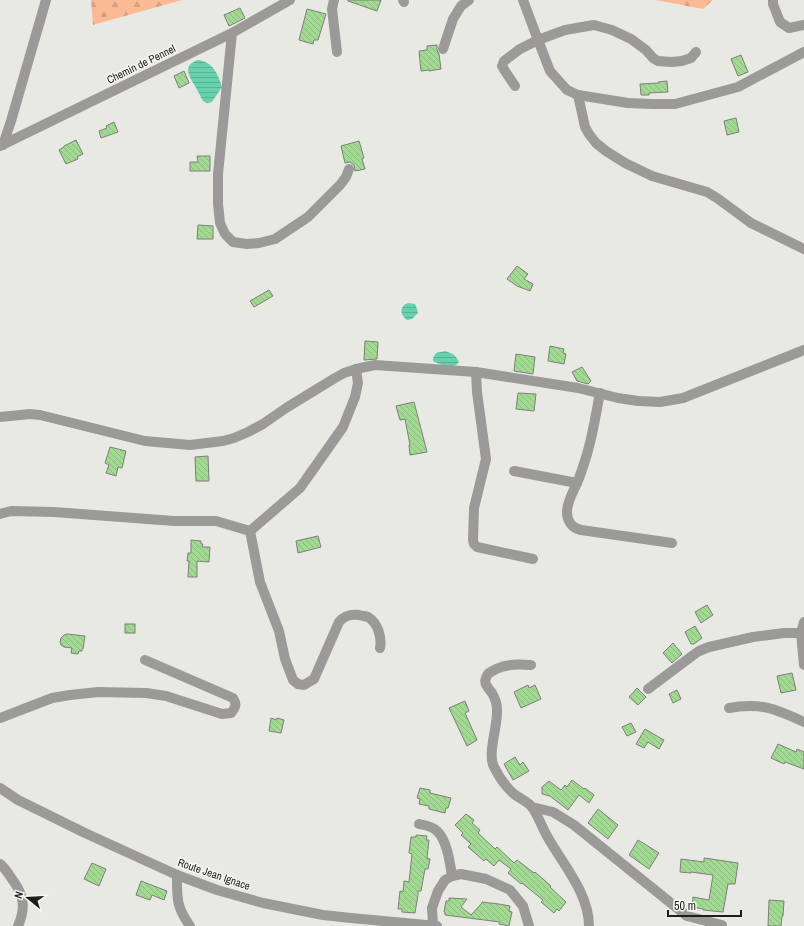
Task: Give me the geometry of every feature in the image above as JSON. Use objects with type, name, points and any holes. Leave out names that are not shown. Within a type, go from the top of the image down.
[{"type":"street","points":[[2,145],[11,121],[46,0]]},
{"type":"street","name":"Chemin de Pennel","points":[[2,145],[232,33],[290,0]]},
{"type":"street","points":[[334,0],[332,9],[337,52]]},
{"type":"street","points":[[443,49],[453,19],[461,6],[469,0]]},
{"type":"street","points":[[523,0],[550,71],[567,90],[578,95],[628,103],[675,104],[738,87],[804,52]]},
{"type":"street","points":[[773,0],[773,4],[780,22],[789,28],[804,25]]},
{"type":"street","points":[[515,86],[502,66],[504,61],[520,49],[538,40],[565,30],[594,25],[612,30],[632,39],[658,61],[682,61],[691,58],[696,52]]},
{"type":"street","points":[[232,33],[218,174],[218,204],[220,223],[225,234],[233,242],[247,244],[259,244],[275,239],[308,217],[340,185],[346,177],[349,169]]},
{"type":"street","points":[[578,95],[585,126],[590,134],[606,151],[624,163],[652,176],[707,192],[751,224],[804,250]]},
{"type":"street","points":[[0,417],[30,414],[40,415],[145,441],[183,445],[234,438],[248,432],[320,387],[344,374],[356,369],[375,365],[476,372],[565,386],[618,398],[660,402],[683,398],[804,350]]},
{"type":"street","points":[[250,531],[300,488],[343,427],[355,398],[358,383],[356,369]]},
{"type":"street","points":[[476,372],[477,392],[486,459],[474,508],[474,544],[477,547],[533,559]]},
{"type":"street","points":[[600,393],[589,448],[569,501],[567,513],[568,520],[574,527],[581,530],[672,543]]},
{"type":"street","points":[[514,471],[577,483]]},
{"type":"street","points":[[0,514],[11,511],[54,512],[174,521],[216,521],[250,531]]},
{"type":"street","points":[[250,531],[260,582],[279,631],[286,660],[293,680],[298,684],[304,685],[310,683],[314,679],[339,622],[347,616],[367,616],[373,621],[380,635],[380,648]]},
{"type":"street","points":[[804,622],[801,633],[804,665]]},
{"type":"street","points":[[648,689],[699,651],[709,647],[753,637],[784,633],[801,633]]},
{"type":"street","points":[[0,718],[52,698],[98,692],[146,693],[166,696],[222,714],[232,713],[235,708],[236,702],[233,698],[144,660]]},
{"type":"street","points":[[531,665],[505,665],[489,673],[485,681],[496,701],[497,709],[492,759],[494,766],[508,788],[532,807],[553,812],[574,825],[686,916],[722,925]]},
{"type":"street","points":[[729,708],[740,706],[757,706],[774,709],[804,722]]},
{"type":"street","name":"Route Jean Ignace","points":[[0,788],[18,800],[85,833],[177,875],[218,890],[277,906],[323,914],[386,924],[435,926]]},
{"type":"street","points":[[0,798],[18,800]]},
{"type":"street","points":[[532,807],[546,836],[574,880],[583,898],[587,910],[589,926]]},
{"type":"street","points":[[419,824],[429,826],[438,831],[446,847],[452,876]]},
{"type":"street","points":[[0,864],[4,867],[17,886],[23,900],[22,916],[18,926]]},
{"type":"street","points":[[435,926],[432,908],[438,891],[445,880],[452,876],[461,874],[486,879],[510,890],[523,906],[529,926]]},
{"type":"street","points":[[177,875],[179,909],[190,926]]},
{"type":"green space","points":[[91,0],[182,0],[93,25]]},
{"type":"green space","points":[[656,0],[713,0],[703,9]]},
{"type":"shaded area","points":[[198,60],[208,63],[214,69],[222,87],[212,102],[207,103],[203,101],[189,75],[188,68],[193,62]]},
{"type":"shaded area","points":[[408,303],[415,304],[418,313],[412,319],[407,320],[403,316],[402,308]]},
{"type":"shaded area","points":[[445,351],[453,354],[459,362],[454,366],[447,366],[433,361],[436,353]]},
{"type":"building","points":[[348,0],[381,0],[377,11]]},
{"type":"building","points":[[240,8],[245,18],[229,26],[224,15]]},
{"type":"building","points":[[307,9],[326,14],[318,40],[314,40],[313,44],[299,40]]},
{"type":"building","points":[[437,45],[441,69],[421,71],[419,51],[427,50],[427,46]]},
{"type":"building","points":[[741,55],[748,72],[738,76],[731,59]]},
{"type":"building","points":[[184,71],[189,83],[179,88],[174,76]]},
{"type":"building","points":[[667,81],[668,92],[641,95],[640,84]]},
{"type":"building","points":[[736,118],[739,132],[727,135],[724,121]]},
{"type":"building","points":[[114,122],[118,132],[101,138],[99,131],[107,128],[106,126]]},
{"type":"building","points":[[76,140],[83,154],[77,157],[78,159],[66,164],[59,150]]},
{"type":"building","points":[[359,141],[364,158],[362,159],[365,169],[355,171],[354,165],[350,162],[345,163],[341,146]]},
{"type":"building","points":[[197,156],[210,156],[210,171],[190,171],[190,162],[198,162]]},
{"type":"building","points":[[198,225],[213,226],[213,239],[197,239]]},
{"type":"building","points":[[517,266],[528,274],[524,279],[533,284],[530,291],[517,286],[507,279]]},
{"type":"building","points":[[269,290],[273,296],[254,307],[250,301]]},
{"type":"building","points":[[365,341],[378,342],[377,359],[364,360]]},
{"type":"building","points":[[550,346],[564,349],[563,353],[566,354],[564,364],[548,361]]},
{"type":"building","points":[[516,354],[535,357],[533,374],[514,371]]},
{"type":"building","points":[[582,367],[591,381],[588,384],[577,381],[572,372]]},
{"type":"building","points":[[518,393],[536,394],[534,411],[516,409]]},
{"type":"building","points":[[414,402],[427,452],[410,455],[410,445],[405,419],[400,420],[396,406]]},
{"type":"building","points":[[110,447],[126,451],[122,468],[118,467],[116,476],[106,473],[109,465],[105,463]]},
{"type":"building","points":[[208,456],[209,481],[196,481],[195,457]]},
{"type":"building","points":[[318,536],[321,547],[298,553],[296,541]]},
{"type":"building","points":[[191,540],[201,541],[201,544],[203,544],[202,547],[210,547],[209,562],[197,561],[197,577],[188,577],[189,561],[187,561],[188,553],[191,553]]},
{"type":"building","points":[[707,605],[713,615],[701,623],[695,612]]},
{"type":"building","points":[[125,624],[135,624],[135,633],[125,633]]},
{"type":"building","points":[[695,626],[702,638],[694,644],[691,644],[685,632]]},
{"type":"building","points":[[67,634],[85,636],[83,649],[82,651],[79,651],[78,654],[71,653],[72,648],[61,645],[61,638]]},
{"type":"building","points":[[673,643],[682,654],[672,663],[663,653]]},
{"type":"building","points":[[792,673],[796,690],[781,693],[777,676]]},
{"type":"building","points":[[528,685],[529,688],[535,685],[541,699],[521,708],[514,692]]},
{"type":"building","points":[[637,688],[646,697],[638,705],[629,697]]},
{"type":"building","points":[[677,690],[681,699],[673,703],[669,694]]},
{"type":"building","points":[[465,701],[469,711],[465,713],[477,740],[467,746],[449,708]]},
{"type":"building","points":[[271,718],[276,720],[277,718],[284,720],[281,733],[269,731]]},
{"type":"building","points":[[631,723],[636,732],[627,736],[622,727]]},
{"type":"building","points":[[645,729],[664,740],[659,749],[648,742],[644,748],[636,744]]},
{"type":"building","points":[[778,744],[796,752],[797,749],[804,752],[804,769],[785,762],[784,764],[771,758]]},
{"type":"building","points":[[515,757],[520,765],[523,762],[529,771],[513,780],[504,764]]},
{"type":"building","points":[[572,780],[594,795],[589,803],[579,795],[568,810],[550,796],[542,794],[542,787],[549,781],[561,790],[565,785],[567,787]]},
{"type":"building","points":[[420,788],[430,790],[430,793],[451,798],[445,813],[429,809],[429,806],[419,804],[420,799],[417,798]]},
{"type":"building","points":[[598,809],[618,825],[608,839],[588,823]]},
{"type":"building","points":[[466,814],[474,820],[472,823],[480,830],[478,833],[495,849],[497,847],[514,863],[517,860],[534,873],[535,872],[551,886],[550,887],[566,902],[559,911],[557,909],[554,913],[541,902],[543,900],[508,873],[511,869],[499,860],[494,866],[486,859],[484,861],[468,847],[471,844],[461,835],[463,833],[455,825]]},
{"type":"building","points":[[416,835],[427,836],[426,840],[429,840],[427,858],[430,859],[428,869],[425,869],[421,891],[418,891],[415,913],[402,912],[402,909],[398,909],[400,891],[403,892],[404,881],[409,882],[412,854],[409,853],[411,837],[416,837]]},
{"type":"building","points":[[638,840],[659,853],[649,869],[629,855]]},
{"type":"building","points":[[704,858],[738,863],[735,884],[728,884],[723,912],[703,910],[692,907],[693,897],[709,900],[713,875],[680,872],[681,859],[704,862]]},
{"type":"building","points":[[92,863],[106,869],[99,886],[84,879]]},
{"type":"building","points":[[141,881],[167,891],[164,900],[152,895],[150,900],[136,895]]},
{"type":"building","points":[[449,898],[467,899],[461,907],[471,915],[482,902],[510,906],[509,911],[512,912],[509,926],[499,924],[500,922],[445,915],[444,912],[446,901],[449,901]]},
{"type":"building","points":[[769,900],[784,901],[781,926],[768,926]]}]
